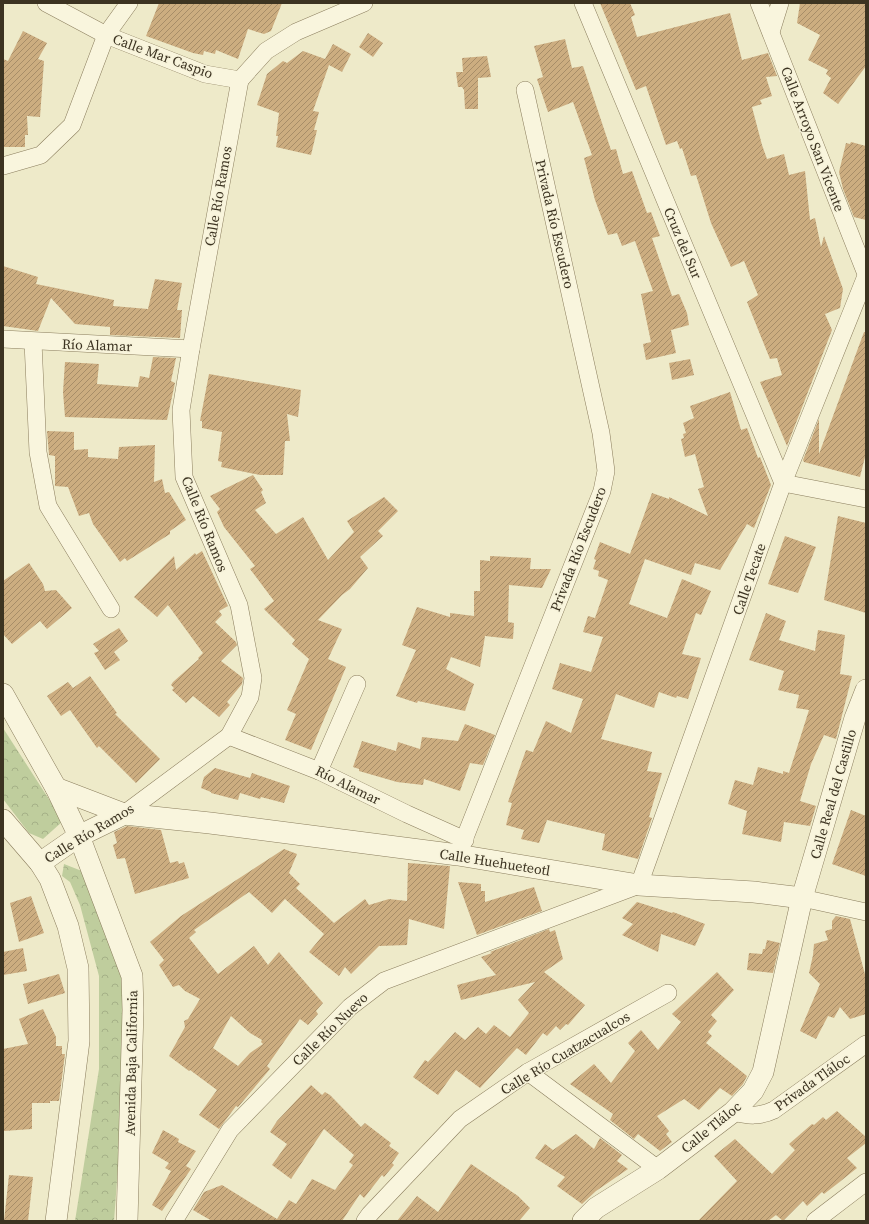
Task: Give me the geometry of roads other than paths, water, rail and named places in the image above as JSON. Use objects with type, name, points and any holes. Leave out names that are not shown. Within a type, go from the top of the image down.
[{"type":"street","name":"Calle Mar Caspio","points":[[46,3],[106,35],[204,74],[240,80]]},
{"type":"street","points":[[3,166],[41,155],[72,125],[106,35],[129,3]]},
{"type":"street","points":[[240,80],[266,51],[296,32],[364,3]]},
{"type":"street","name":"Cruz del Sur","points":[[583,3],[783,483]]},
{"type":"street","name":"Calle Arroyo San Vicente","points":[[758,3],[866,275]]},
{"type":"street","points":[[770,32],[780,3]]},
{"type":"street","name":"Calle Río Ramos","points":[[40,863],[79,836],[124,814],[229,736],[250,697],[253,678],[239,605],[184,477],[181,410],[240,80]]},
{"type":"street","name":"Privada Río Escudero","points":[[461,847],[602,491],[606,471],[601,433],[525,90]]},
{"type":"street","name":"Calle Tecate","points":[[639,885],[783,483],[866,275]]},
{"type":"street","name":"Río Alamar","points":[[3,339],[33,342],[191,349]]},
{"type":"street","points":[[33,342],[38,452],[48,506],[111,609]]},
{"type":"street","points":[[783,483],[866,499]]},
{"type":"street","points":[[319,770],[357,684]]},
{"type":"street","name":"Calle Real del Castillo","points":[[802,898],[855,718],[866,690]]},
{"type":"street","name":"Avenida Baja California","points":[[3,694],[56,788],[79,836],[132,976],[133,1010],[127,1221]]},
{"type":"street","name":"Río Alamar","points":[[229,736],[319,770],[406,814],[461,847]]},
{"type":"street","name":"Calle Huehueteotl","points":[[56,788],[124,814],[461,847],[639,885],[754,892],[802,898],[866,912]]},
{"type":"street","points":[[3,820],[40,863],[50,879],[65,920],[78,968],[79,1041],[56,1221]]},
{"type":"street","name":"Calle Río Nuevo","points":[[174,1221],[230,1130],[350,1007],[384,981],[639,885]]},
{"type":"street","name":"Calle Tláloc","points":[[583,1221],[596,1208],[658,1169],[733,1112],[753,1091],[763,1072],[802,898]]},
{"type":"street","name":"Calle Río Cuatzacualcos","points":[[366,1221],[370,1214],[460,1119],[528,1072],[668,993]]},
{"type":"street","name":"Privada Tláloc","points":[[733,1112],[748,1116],[762,1115],[774,1110],[866,1044]]},
{"type":"street","points":[[528,1072],[658,1169]]},
{"type":"street","points":[[815,1221],[866,1182]]}]
